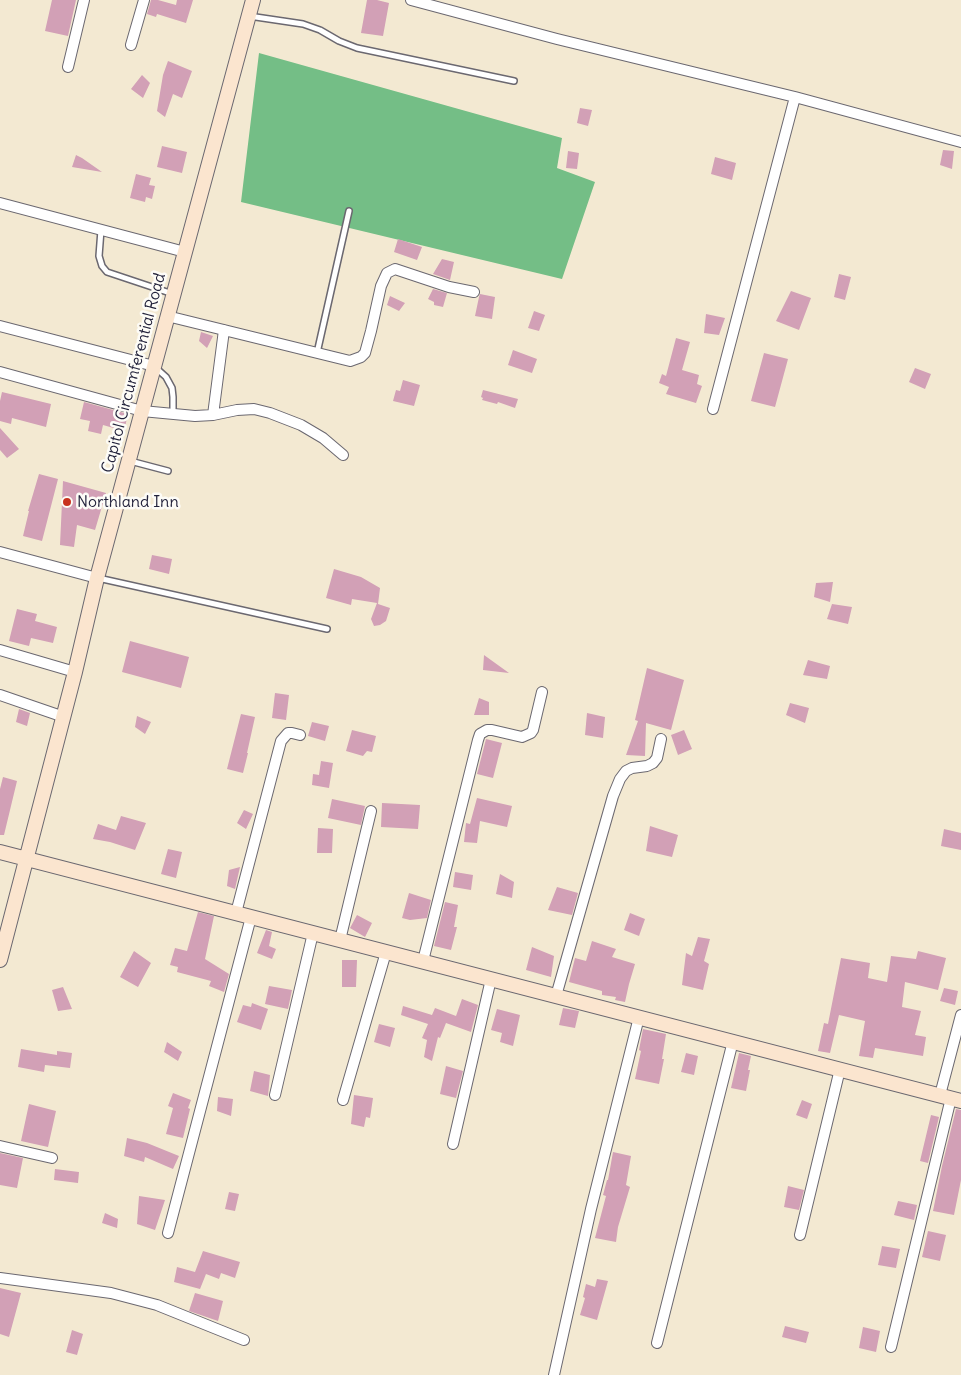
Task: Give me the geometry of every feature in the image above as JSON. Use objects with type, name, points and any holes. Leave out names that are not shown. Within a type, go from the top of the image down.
[{"type":"main road","name":"Capitol Circumferential Road","points":[[0,960],[129,460],[253,0]]},
{"type":"main road","points":[[0,852],[951,1098]]},
{"type":"street","points":[[68,67],[84,0]]},
{"type":"street","points":[[131,45],[144,0]]},
{"type":"street","points":[[411,0],[557,39],[795,97],[961,142]]},
{"type":"street","points":[[713,409],[795,97]]},
{"type":"street","points":[[0,203],[185,252]]},
{"type":"street","points":[[167,316],[350,361],[361,357],[365,353],[381,286],[387,272],[395,269],[400,270],[449,287],[474,292]]},
{"type":"street","points":[[0,326],[154,366]]},
{"type":"street","points":[[213,415],[224,330]]},
{"type":"street","points":[[0,372],[142,411],[195,416],[213,415],[237,410],[254,410],[270,413],[323,438],[343,455]]},
{"type":"street","points":[[0,552],[98,578]]},
{"type":"street","points":[[0,650],[75,672]]},
{"type":"street","points":[[424,962],[480,734],[487,730],[492,730],[522,736],[531,734],[534,730],[542,692]]},
{"type":"street","points":[[0,695],[64,717]]},
{"type":"street","points":[[236,913],[281,741],[288,733],[300,735]]},
{"type":"street","points":[[556,996],[613,796],[620,779],[626,771],[653,763],[657,758],[661,739]]},
{"type":"street","points":[[340,940],[371,811]]},
{"type":"street","points":[[168,1233],[251,917]]},
{"type":"street","points":[[275,1094],[313,933]]},
{"type":"street","points":[[343,1100],[386,952]]},
{"type":"street","points":[[453,1144],[491,979]]},
{"type":"street","points":[[891,1347],[951,1098],[961,1015]]},
{"type":"street","points":[[554,1375],[591,1209],[639,1017]]},
{"type":"street","points":[[657,1343],[733,1041]]},
{"type":"street","points":[[800,1235],[840,1069]]},
{"type":"street","points":[[0,1146],[52,1158]]},
{"type":"street","points":[[0,1278],[111,1293],[156,1305],[244,1340]]},
{"type":"lane","points":[[248,16],[304,24],[357,48],[514,81]]},
{"type":"lane","points":[[317,353],[349,211]]},
{"type":"lane","points":[[101,230],[99,256],[102,266],[107,272],[173,294]]},
{"type":"lane","points":[[154,366],[166,377],[172,388],[173,414]]},
{"type":"lane","points":[[129,460],[168,471]]},
{"type":"lane","points":[[98,578],[327,630]]},
{"type":"green space","points":[[259,53],[562,138],[557,168],[595,182],[562,279],[241,202]]},
{"type":"building","points":[[52,0],[76,0],[68,36],[45,31]]},
{"type":"building","points":[[151,0],[176,5],[177,0],[193,0],[186,23],[157,14],[156,17],[147,14]]},
{"type":"building","points":[[367,0],[389,3],[383,36],[361,33]]},
{"type":"building","points":[[168,61],[192,71],[182,98],[173,94],[165,117],[157,111],[163,75]]},
{"type":"building","points":[[142,75],[150,83],[143,98],[131,89]]},
{"type":"building","points":[[580,108],[592,110],[588,126],[577,123]]},
{"type":"building","points":[[162,146],[187,152],[182,173],[157,167]]},
{"type":"building","points":[[943,150],[954,151],[952,169],[940,165]]},
{"type":"building","points":[[568,151],[579,153],[577,169],[566,168]]},
{"type":"building","points":[[76,155],[82,158],[102,172],[72,167]]},
{"type":"building","points":[[715,157],[736,163],[732,180],[711,174]]},
{"type":"building","points":[[136,174],[151,178],[149,185],[155,186],[152,199],[146,197],[145,202],[130,198]]},
{"type":"building","points":[[398,239],[422,247],[417,260],[394,252]]},
{"type":"building","points":[[442,259],[454,262],[450,280],[433,274]]},
{"type":"building","points":[[839,274],[851,277],[845,300],[834,297]]},
{"type":"building","points":[[433,289],[447,293],[443,307],[434,305],[434,302],[428,299]]},
{"type":"building","points":[[791,291],[811,298],[799,330],[776,321]]},
{"type":"building","points":[[480,294],[495,297],[492,319],[475,316]]},
{"type":"building","points":[[390,296],[405,303],[399,311],[387,305]]},
{"type":"building","points":[[534,311],[545,315],[539,331],[528,328]]},
{"type":"building","points":[[706,314],[725,318],[719,335],[704,333]]},
{"type":"building","points":[[201,332],[213,336],[207,348],[199,341]]},
{"type":"building","points":[[676,338],[690,342],[682,370],[699,375],[697,384],[702,386],[696,403],[666,394],[669,387],[659,383],[662,374],[666,376]]},
{"type":"building","points":[[513,350],[537,359],[532,373],[508,365]]},
{"type":"building","points":[[764,353],[788,359],[775,407],[751,401]]},
{"type":"building","points":[[915,368],[931,374],[925,389],[909,382]]},
{"type":"building","points":[[403,380],[420,385],[414,406],[393,401],[396,390],[400,391]]},
{"type":"building","points":[[483,390],[518,399],[515,408],[498,402],[497,404],[482,400]]},
{"type":"building","points":[[2,392],[51,404],[46,427],[12,418],[11,424],[0,421]]},
{"type":"building","points":[[84,402],[128,414],[124,431],[103,425],[101,434],[88,431],[90,421],[80,419]]},
{"type":"building","points":[[0,428],[19,449],[7,458],[0,450]]},
{"type":"building","points":[[39,474],[58,479],[42,541],[23,536]]},
{"type":"building","points":[[63,481],[106,493],[95,530],[77,525],[74,547],[60,545]]},
{"type":"building","points":[[152,555],[172,559],[169,574],[149,569]]},
{"type":"building","points":[[334,569],[361,577],[380,588],[378,604],[390,608],[386,621],[374,626],[371,619],[377,603],[352,599],[351,605],[326,598]]},
{"type":"building","points":[[833,582],[830,602],[814,597],[816,583]]},
{"type":"building","points":[[832,604],[852,607],[848,624],[827,619]]},
{"type":"building","points":[[17,609],[37,614],[35,621],[57,627],[53,643],[31,638],[29,646],[9,641]]},
{"type":"building","points":[[130,641],[189,657],[181,688],[122,672]]},
{"type":"building","points":[[484,655],[509,673],[483,670]]},
{"type":"building","points":[[808,660],[830,666],[827,679],[803,675]]},
{"type":"building","points":[[647,668],[684,680],[671,730],[646,723],[645,756],[626,755],[638,721],[635,720]]},
{"type":"building","points":[[275,693],[289,695],[286,720],[272,718]]},
{"type":"building","points":[[479,698],[489,702],[489,715],[474,715]]},
{"type":"building","points":[[790,703],[809,708],[805,723],[786,715]]},
{"type":"building","points":[[19,709],[30,713],[27,726],[16,722]]},
{"type":"building","points":[[587,713],[605,717],[603,738],[585,735]]},
{"type":"building","points":[[241,714],[255,717],[243,773],[227,769]]},
{"type":"building","points":[[137,716],[151,722],[145,734],[135,727]]},
{"type":"building","points":[[312,722],[329,726],[325,741],[308,736]]},
{"type":"building","points":[[352,730],[376,736],[372,752],[367,751],[363,756],[346,751]]},
{"type":"building","points":[[684,730],[692,749],[678,755],[671,735]]},
{"type":"building","points":[[486,739],[502,743],[493,778],[477,774]]},
{"type":"building","points":[[321,761],[333,763],[329,788],[312,785],[313,774],[319,775]]},
{"type":"building","points":[[3,777],[17,781],[4,835],[0,835],[0,789]]},
{"type":"building","points":[[477,798],[512,806],[507,827],[480,821],[477,843],[464,842],[466,823],[470,824]]},
{"type":"building","points":[[332,799],[365,806],[361,825],[328,818]]},
{"type":"building","points":[[382,803],[420,805],[418,829],[381,827]]},
{"type":"building","points":[[244,810],[253,814],[246,829],[237,823]]},
{"type":"building","points":[[121,816],[146,823],[135,850],[93,839],[98,824],[116,830]]},
{"type":"building","points":[[650,826],[678,835],[672,857],[646,851]]},
{"type":"building","points":[[318,828],[333,829],[332,853],[317,853]]},
{"type":"building","points":[[944,829],[961,833],[961,850],[941,846]]},
{"type":"building","points":[[168,849],[182,852],[176,878],[161,874]]},
{"type":"building","points":[[240,867],[235,889],[227,886],[229,870]]},
{"type":"building","points":[[455,872],[473,875],[471,890],[453,887]]},
{"type":"building","points":[[500,874],[514,882],[512,898],[496,894]]},
{"type":"building","points":[[557,887],[578,893],[572,915],[548,910]]},
{"type":"building","points":[[409,893],[431,900],[427,918],[410,920],[402,918]]},
{"type":"building","points":[[445,902],[458,905],[454,927],[457,927],[451,950],[434,946]]},
{"type":"building","points":[[198,912],[214,916],[205,959],[229,974],[224,992],[209,986],[211,981],[177,972],[178,967],[170,965],[175,948],[187,951]]},
{"type":"building","points":[[630,913],[645,919],[639,936],[624,930]]},
{"type":"building","points":[[357,915],[372,923],[365,937],[350,928]]},
{"type":"building","points":[[266,930],[272,932],[269,946],[276,949],[272,959],[257,953]]},
{"type":"building","points":[[698,937],[710,939],[704,961],[709,964],[703,990],[682,985],[686,953],[692,956]]},
{"type":"building","points":[[592,941],[616,949],[612,957],[635,964],[625,1002],[615,1000],[616,997],[602,995],[602,991],[569,982],[575,958],[586,961]]},
{"type":"building","points":[[532,947],[554,956],[551,977],[526,970]]},
{"type":"building","points":[[134,951],[151,963],[138,987],[120,977]]},
{"type":"building","points":[[918,951],[946,958],[938,990],[905,982],[902,1007],[921,1011],[915,1035],[926,1037],[923,1056],[875,1048],[873,1058],[859,1056],[865,1021],[839,1015],[830,1053],[818,1051],[824,1023],[828,1024],[841,958],[870,963],[868,978],[887,982],[891,956],[916,959]]},
{"type":"building","points":[[342,960],[357,960],[356,987],[342,987]]},
{"type":"building","points":[[269,986],[292,990],[288,1009],[265,1004]]},
{"type":"building","points":[[63,987],[72,1009],[58,1011],[52,990]]},
{"type":"building","points":[[944,988],[958,991],[955,1005],[940,1001]]},
{"type":"building","points":[[462,999],[478,1005],[471,1032],[446,1023],[440,1038],[438,1037],[432,1061],[424,1057],[427,1040],[422,1038],[428,1024],[401,1015],[403,1006],[432,1015],[435,1008],[456,1016]]},
{"type":"building","points":[[252,1003],[268,1009],[261,1030],[237,1022],[243,1005],[251,1007]]},
{"type":"building","points":[[563,1008],[579,1011],[575,1028],[559,1025]]},
{"type":"building","points":[[497,1009],[520,1015],[513,1046],[500,1042],[502,1033],[491,1030]]},
{"type":"building","points":[[379,1024],[395,1028],[390,1047],[374,1042]]},
{"type":"building","points":[[643,1029],[666,1034],[659,1084],[635,1079],[641,1051],[639,1050]]},
{"type":"building","points":[[167,1042],[182,1052],[178,1061],[164,1052]]},
{"type":"building","points":[[21,1049],[57,1055],[57,1051],[72,1053],[70,1068],[45,1065],[44,1072],[18,1067]]},
{"type":"building","points":[[686,1053],[698,1056],[694,1075],[681,1072]]},
{"type":"building","points":[[739,1053],[751,1056],[746,1091],[731,1088]]},
{"type":"building","points":[[446,1066],[463,1071],[456,1098],[440,1094]]},
{"type":"building","points":[[254,1071],[270,1075],[268,1096],[250,1091]]},
{"type":"building","points":[[173,1093],[191,1100],[183,1138],[166,1134],[173,1108],[168,1106]]},
{"type":"building","points":[[354,1095],[373,1098],[370,1118],[366,1117],[364,1127],[351,1124]]},
{"type":"building","points":[[218,1097],[233,1099],[231,1116],[217,1111]]},
{"type":"building","points":[[802,1100],[812,1104],[807,1119],[796,1115]]},
{"type":"building","points":[[29,1104],[56,1111],[48,1147],[21,1141]]},
{"type":"building","points":[[956,1109],[961,1110],[961,1180],[954,1215],[933,1211]]},
{"type":"building","points":[[931,1115],[939,1117],[928,1163],[920,1161]]},
{"type":"building","points":[[127,1138],[147,1143],[179,1156],[173,1169],[145,1157],[144,1162],[124,1156]]},
{"type":"building","points":[[613,1152],[631,1156],[626,1185],[630,1187],[618,1227],[616,1242],[595,1238],[606,1196],[603,1195]]},
{"type":"building","points":[[0,1153],[23,1158],[17,1188],[0,1185]]},
{"type":"building","points":[[55,1169],[79,1172],[78,1183],[54,1180]]},
{"type":"building","points":[[788,1186],[804,1190],[799,1210],[784,1207]]},
{"type":"building","points":[[229,1192],[239,1194],[235,1211],[225,1209]]},
{"type":"building","points":[[139,1196],[165,1200],[155,1230],[137,1224]]},
{"type":"building","points":[[898,1201],[917,1205],[914,1220],[894,1215]]},
{"type":"building","points":[[105,1213],[118,1219],[117,1228],[102,1223]]},
{"type":"building","points":[[928,1231],[946,1235],[940,1261],[922,1257]]},
{"type":"building","points":[[882,1246],[900,1249],[896,1268],[878,1265]]},
{"type":"building","points":[[203,1251],[240,1262],[235,1278],[221,1273],[219,1279],[206,1274],[200,1289],[174,1282],[177,1267],[195,1272]]},
{"type":"building","points":[[597,1279],[608,1281],[597,1320],[580,1315],[585,1298],[583,1297],[586,1284],[595,1287]]},
{"type":"building","points":[[0,1288],[21,1293],[9,1337],[0,1334]]},
{"type":"building","points":[[195,1293],[223,1301],[218,1321],[189,1311]]},
{"type":"building","points":[[785,1326],[809,1332],[806,1343],[782,1337]]},
{"type":"building","points":[[863,1327],[880,1331],[876,1352],[859,1348]]},
{"type":"building","points":[[72,1330],[83,1334],[77,1355],[66,1352]]},
{"type":"place","name":"Northland Inn","points":[[67,502]]}]
